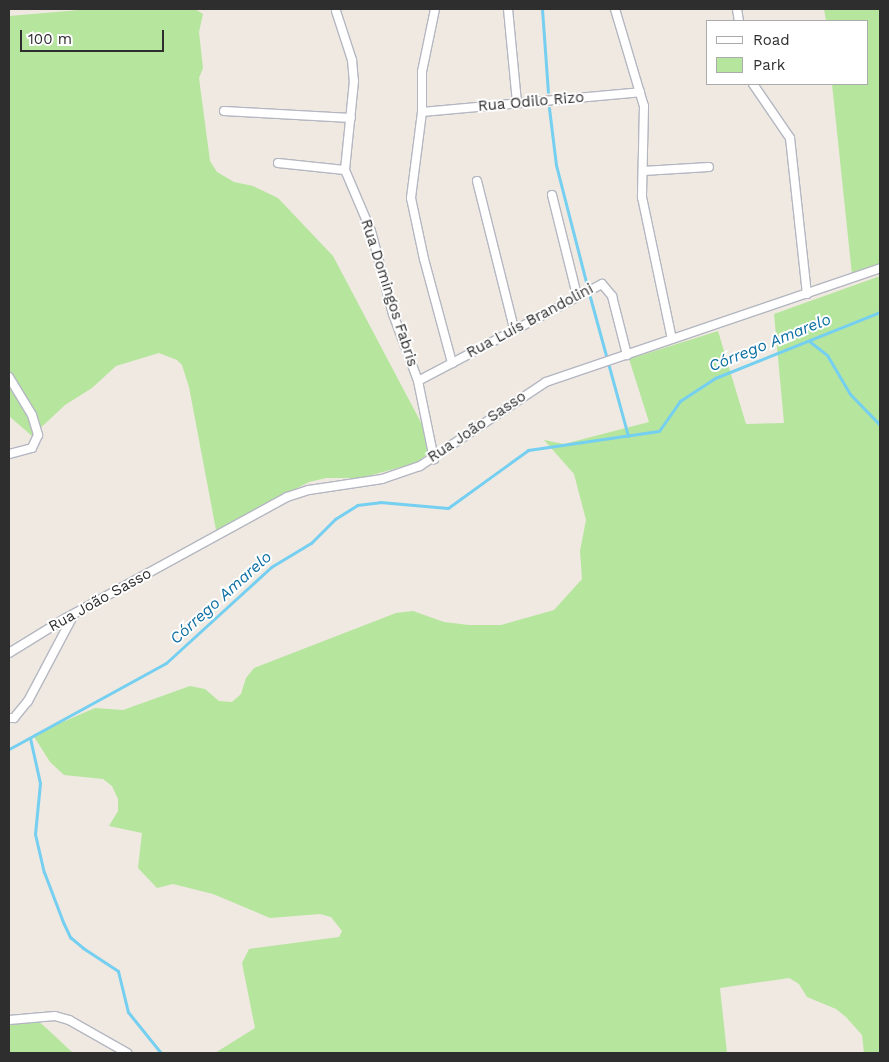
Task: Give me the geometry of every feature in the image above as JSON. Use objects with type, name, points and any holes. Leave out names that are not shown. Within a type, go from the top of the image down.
[{"type":"street","points":[[435,9],[423,63],[422,112],[411,198],[424,259],[452,362]]},
{"type":"street","points":[[508,9],[517,102]]},
{"type":"street","points":[[615,9],[644,106],[643,171],[646,223],[672,339]]},
{"type":"street","points":[[278,163],[345,170],[352,118],[352,60],[336,11]]},
{"type":"street","points":[[754,85],[790,138],[807,294]]},
{"type":"street","name":"Rua Odilo Rizo","points":[[422,112],[640,92]]},
{"type":"street","points":[[224,111],[352,118]]},
{"type":"street","points":[[643,171],[709,168]]},
{"type":"street","name":"Rua Domingos Fabris","points":[[345,170],[371,231],[393,314],[418,382],[434,459]]},
{"type":"street","points":[[477,181],[514,328]]},
{"type":"street","points":[[552,195],[578,295]]},
{"type":"street","name":"Rua João Sasso","points":[[9,653],[74,614],[287,497],[309,490],[382,479],[434,459],[531,391],[571,371],[627,355],[880,268]]},
{"type":"street","name":"Rua Luís Brandolini","points":[[418,382],[596,285],[608,288],[627,355]]},
{"type":"street","points":[[9,377],[32,415],[38,435],[32,448],[9,454]]},
{"type":"street","points":[[9,718],[14,718],[28,701],[74,614]]},
{"type":"street","points":[[9,1020],[55,1016],[69,1020],[127,1053]]},
{"type":"green space","points":[[91,9],[195,9],[203,14],[199,32],[203,68],[199,78],[210,161],[217,172],[234,182],[253,186],[278,198],[333,256],[426,432],[429,453],[416,463],[361,478],[326,478],[309,482],[216,530],[189,387],[182,365],[177,360],[159,353],[116,366],[92,388],[65,405],[32,436],[9,416],[9,16]]},
{"type":"green space","points":[[824,9],[880,9],[880,265],[852,275],[832,85],[869,85],[869,20],[826,20]]},
{"type":"green space","points":[[880,276],[880,1053],[864,1053],[862,1035],[846,1017],[836,1009],[807,997],[799,984],[789,978],[720,988],[727,1053],[215,1053],[255,1028],[242,963],[249,949],[339,937],[342,931],[331,917],[320,914],[270,918],[213,894],[173,884],[157,888],[138,868],[142,833],[109,826],[118,811],[118,799],[112,786],[103,779],[64,775],[50,762],[33,735],[95,708],[123,710],[190,686],[205,689],[219,701],[232,702],[241,694],[246,678],[254,668],[396,613],[413,611],[444,622],[469,625],[501,625],[554,610],[582,579],[580,551],[586,520],[574,474],[544,440],[564,444],[649,422],[629,359],[718,331],[746,424],[784,423],[774,314]]},
{"type":"green space","points":[[31,1016],[73,1053],[9,1053],[9,1026]]},
{"type":"waterway","points":[[542,9],[548,92]]},
{"type":"waterway","points":[[549,108],[556,165],[586,282]]},
{"type":"waterway","points":[[590,297],[628,436]]},
{"type":"waterway","name":"Córrego Amarelo","points":[[9,749],[166,663],[271,567],[311,543],[335,519],[357,505],[380,502],[448,508],[528,450],[659,431],[680,401],[715,378],[880,312]]},
{"type":"waterway","points":[[809,341],[827,355],[850,394],[880,425]]},
{"type":"waterway","points":[[30,738],[40,783],[35,834],[44,872],[63,922],[70,937],[118,971],[128,1012],[161,1053]]}]
